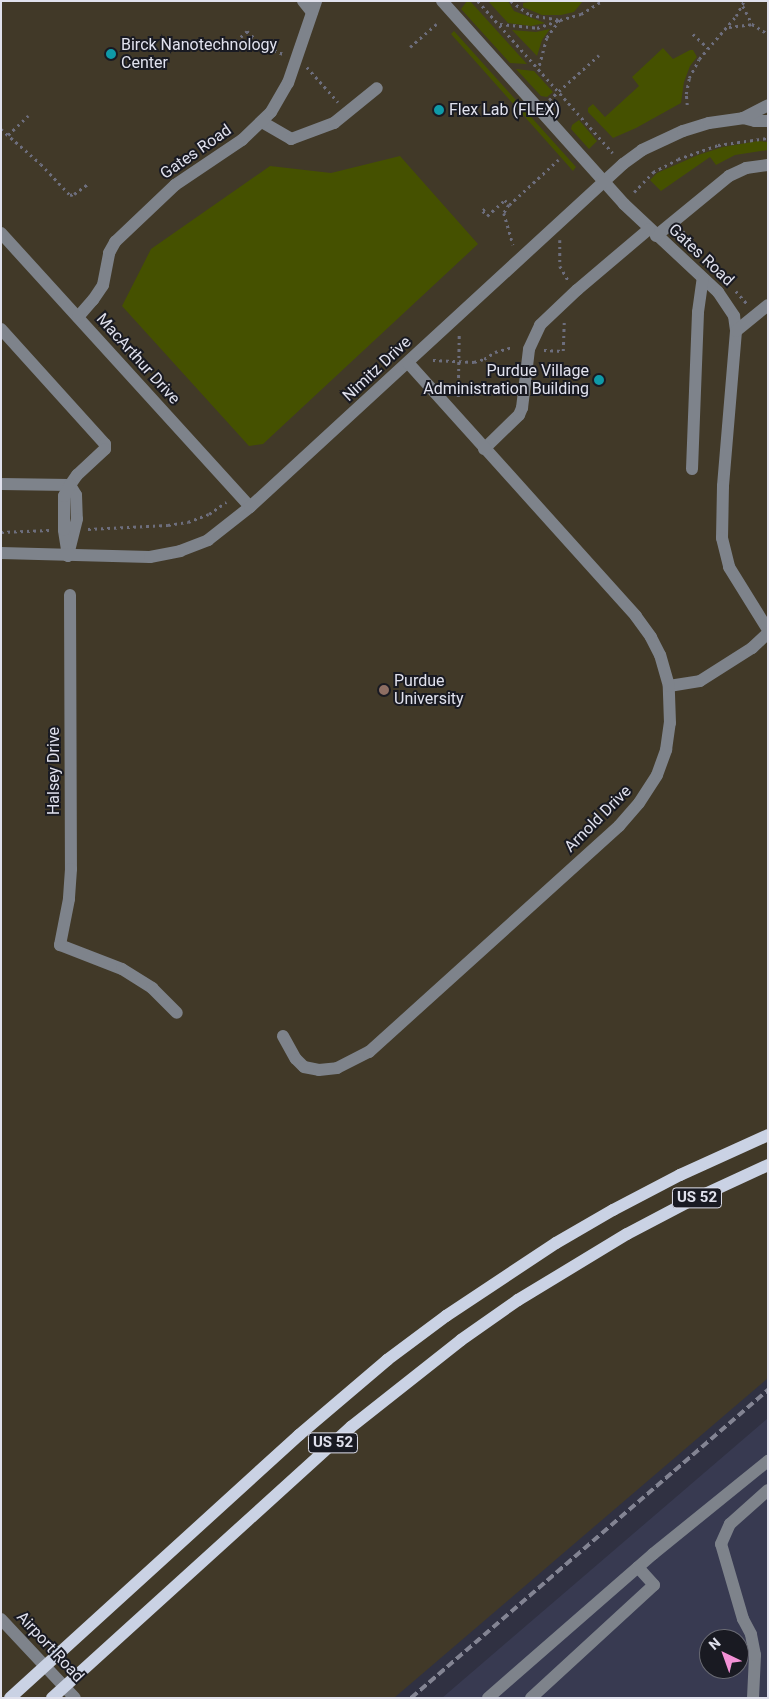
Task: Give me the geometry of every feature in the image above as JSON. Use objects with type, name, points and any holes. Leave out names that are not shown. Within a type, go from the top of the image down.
[{"type":"main road","name":"US 52","points":[[10,1698],[340,1398],[446,1316],[548,1248],[612,1210],[680,1175],[768,1135]]},
{"type":"main road","name":"US 52","points":[[52,1698],[351,1427],[461,1340],[527,1295],[628,1234],[688,1202],[768,1165]]},
{"type":"street","points":[[302,1],[314,6]]},
{"type":"street","name":"Gates Road","points":[[442,1],[603,181],[653,232],[704,278],[727,303],[734,316],[736,331],[723,486],[722,538],[729,567],[768,632],[752,648],[700,681],[669,686]]},
{"type":"street","name":"Gates Road","points":[[78,317],[103,285],[109,253],[115,242],[175,185],[242,140],[271,112],[288,83],[314,6]]},
{"type":"street","points":[[262,122],[292,139],[334,124],[377,88]]},
{"type":"street","name":"Nimitz Drive","points":[[1,553],[150,557],[180,551],[208,540],[250,507],[603,181],[630,159],[663,140],[709,123],[743,118],[768,105]]},
{"type":"street","name":"Nimitz Drive","points":[[743,118],[755,121],[768,121]]},
{"type":"street","points":[[484,448],[519,415],[522,408],[529,349],[535,333],[561,305],[577,290],[729,176],[746,168],[768,165]]},
{"type":"street","name":"MacArthur Drive","points":[[1,233],[250,507]]},
{"type":"street","points":[[692,468],[698,312],[704,278]]},
{"type":"street","points":[[736,331],[768,305]]},
{"type":"street","points":[[1,329],[105,444],[105,450],[77,475],[70,485]]},
{"type":"street","name":"Arnold Drive","points":[[283,1036],[296,1059],[304,1066],[319,1070],[338,1068],[369,1052],[602,841],[639,803],[658,775],[666,750],[670,722],[669,686],[660,654],[636,616],[408,363]]},
{"type":"street","points":[[1,484],[70,485]]},
{"type":"street","points":[[68,556],[76,495],[70,485]]},
{"type":"street","name":"Halsey Drive","points":[[70,595],[71,869],[70,899],[60,945],[122,969],[152,988],[177,1013]]},
{"type":"street","points":[[488,1698],[638,1567],[768,1461]]},
{"type":"street","points":[[753,1698],[755,1655],[751,1634],[738,1604],[721,1544],[730,1524],[768,1490]]},
{"type":"street","points":[[531,1698],[654,1585],[638,1567]]},
{"type":"street","name":"Airport Road","points":[[1,1619],[75,1698]]},
{"type":"path","points":[[478,1],[613,153]]},
{"type":"path","points":[[511,1],[530,15],[560,20]]},
{"type":"path","points":[[499,24],[524,29],[537,28],[581,14],[602,1]]},
{"type":"path","points":[[743,3],[752,24],[768,34]]},
{"type":"path","points":[[687,105],[686,94],[689,78],[699,59],[728,27],[743,3]]},
{"type":"path","points":[[538,68],[547,38],[560,20]]},
{"type":"path","points":[[410,47],[436,24]]},
{"type":"path","points":[[728,27],[752,24]]},
{"type":"path","points":[[231,46],[247,31],[262,46],[286,55]]},
{"type":"path","points":[[693,34],[708,48]]},
{"type":"path","points":[[538,109],[599,55]]},
{"type":"path","points":[[305,65],[347,112]]},
{"type":"path","points":[[8,135],[28,116]]},
{"type":"path","points":[[1,129],[41,164],[70,194],[74,194],[89,184]]},
{"type":"path","points":[[634,192],[653,172],[678,159],[718,145],[768,138]]},
{"type":"path","points":[[514,245],[504,213],[509,205],[558,160]]},
{"type":"path","points":[[514,193],[518,197]]},
{"type":"path","points":[[485,209],[483,211],[487,216],[505,200],[509,205]]},
{"type":"path","points":[[682,229],[695,245]]},
{"type":"path","points":[[560,240],[560,266],[564,275],[577,290]]},
{"type":"path","points":[[707,258],[722,276]]},
{"type":"path","points":[[736,291],[750,308]]},
{"type":"path","points":[[542,350],[563,352],[564,315],[561,305]]},
{"type":"path","points":[[458,397],[459,335]]},
{"type":"path","points":[[433,360],[459,363],[484,359],[495,352],[513,347]]},
{"type":"path","points":[[1,532],[168,526],[188,522],[209,514],[237,493]]},
{"type":"shaded area","name":"Purdue University","points":[[1,1],[768,1],[768,1378],[394,1698],[1,1698]]},
{"type":"shaded area","points":[[768,1418],[768,1698],[442,1698]]},
{"type":"green space","points":[[467,1],[470,1],[527,64],[510,63],[461,9]]},
{"type":"green space","points":[[488,1],[508,1],[514,11],[545,23],[531,26],[508,23]]},
{"type":"green space","points":[[536,1],[583,1],[574,12],[561,15],[542,15],[523,7],[523,3]]},
{"type":"green space","points":[[550,29],[542,40],[537,56],[512,30],[536,32]]},
{"type":"green space","points":[[454,31],[576,167],[573,171],[451,34]]},
{"type":"green space","points":[[663,48],[673,59],[690,50],[693,50],[697,57],[690,66],[684,82],[681,103],[636,128],[613,138],[588,112],[588,108],[593,104],[605,117],[639,86],[632,77]]},
{"type":"green space","points":[[516,69],[534,71],[553,92],[547,97],[541,96]]},
{"type":"green space","points":[[579,120],[597,141],[589,149],[571,129],[572,125]]},
{"type":"green space","points":[[758,141],[768,142],[768,150],[735,155],[716,165],[710,157],[661,191],[650,180],[657,173],[698,155],[723,147]]},
{"type":"green space","points":[[400,156],[478,244],[263,444],[249,446],[122,306],[151,249],[270,166],[331,173]]},
{"type":"railway","points":[[411,1698],[768,1390]]},
{"type":"place","name":"Birck Nanotechnology Center","points":[[111,54]]},
{"type":"place","name":"Flex Lab (FLEX)","points":[[439,110]]},
{"type":"place","name":"Purdue Village Administration Building","points":[[599,380]]},
{"type":"place","name":"Purdue University","points":[[384,690]]}]
